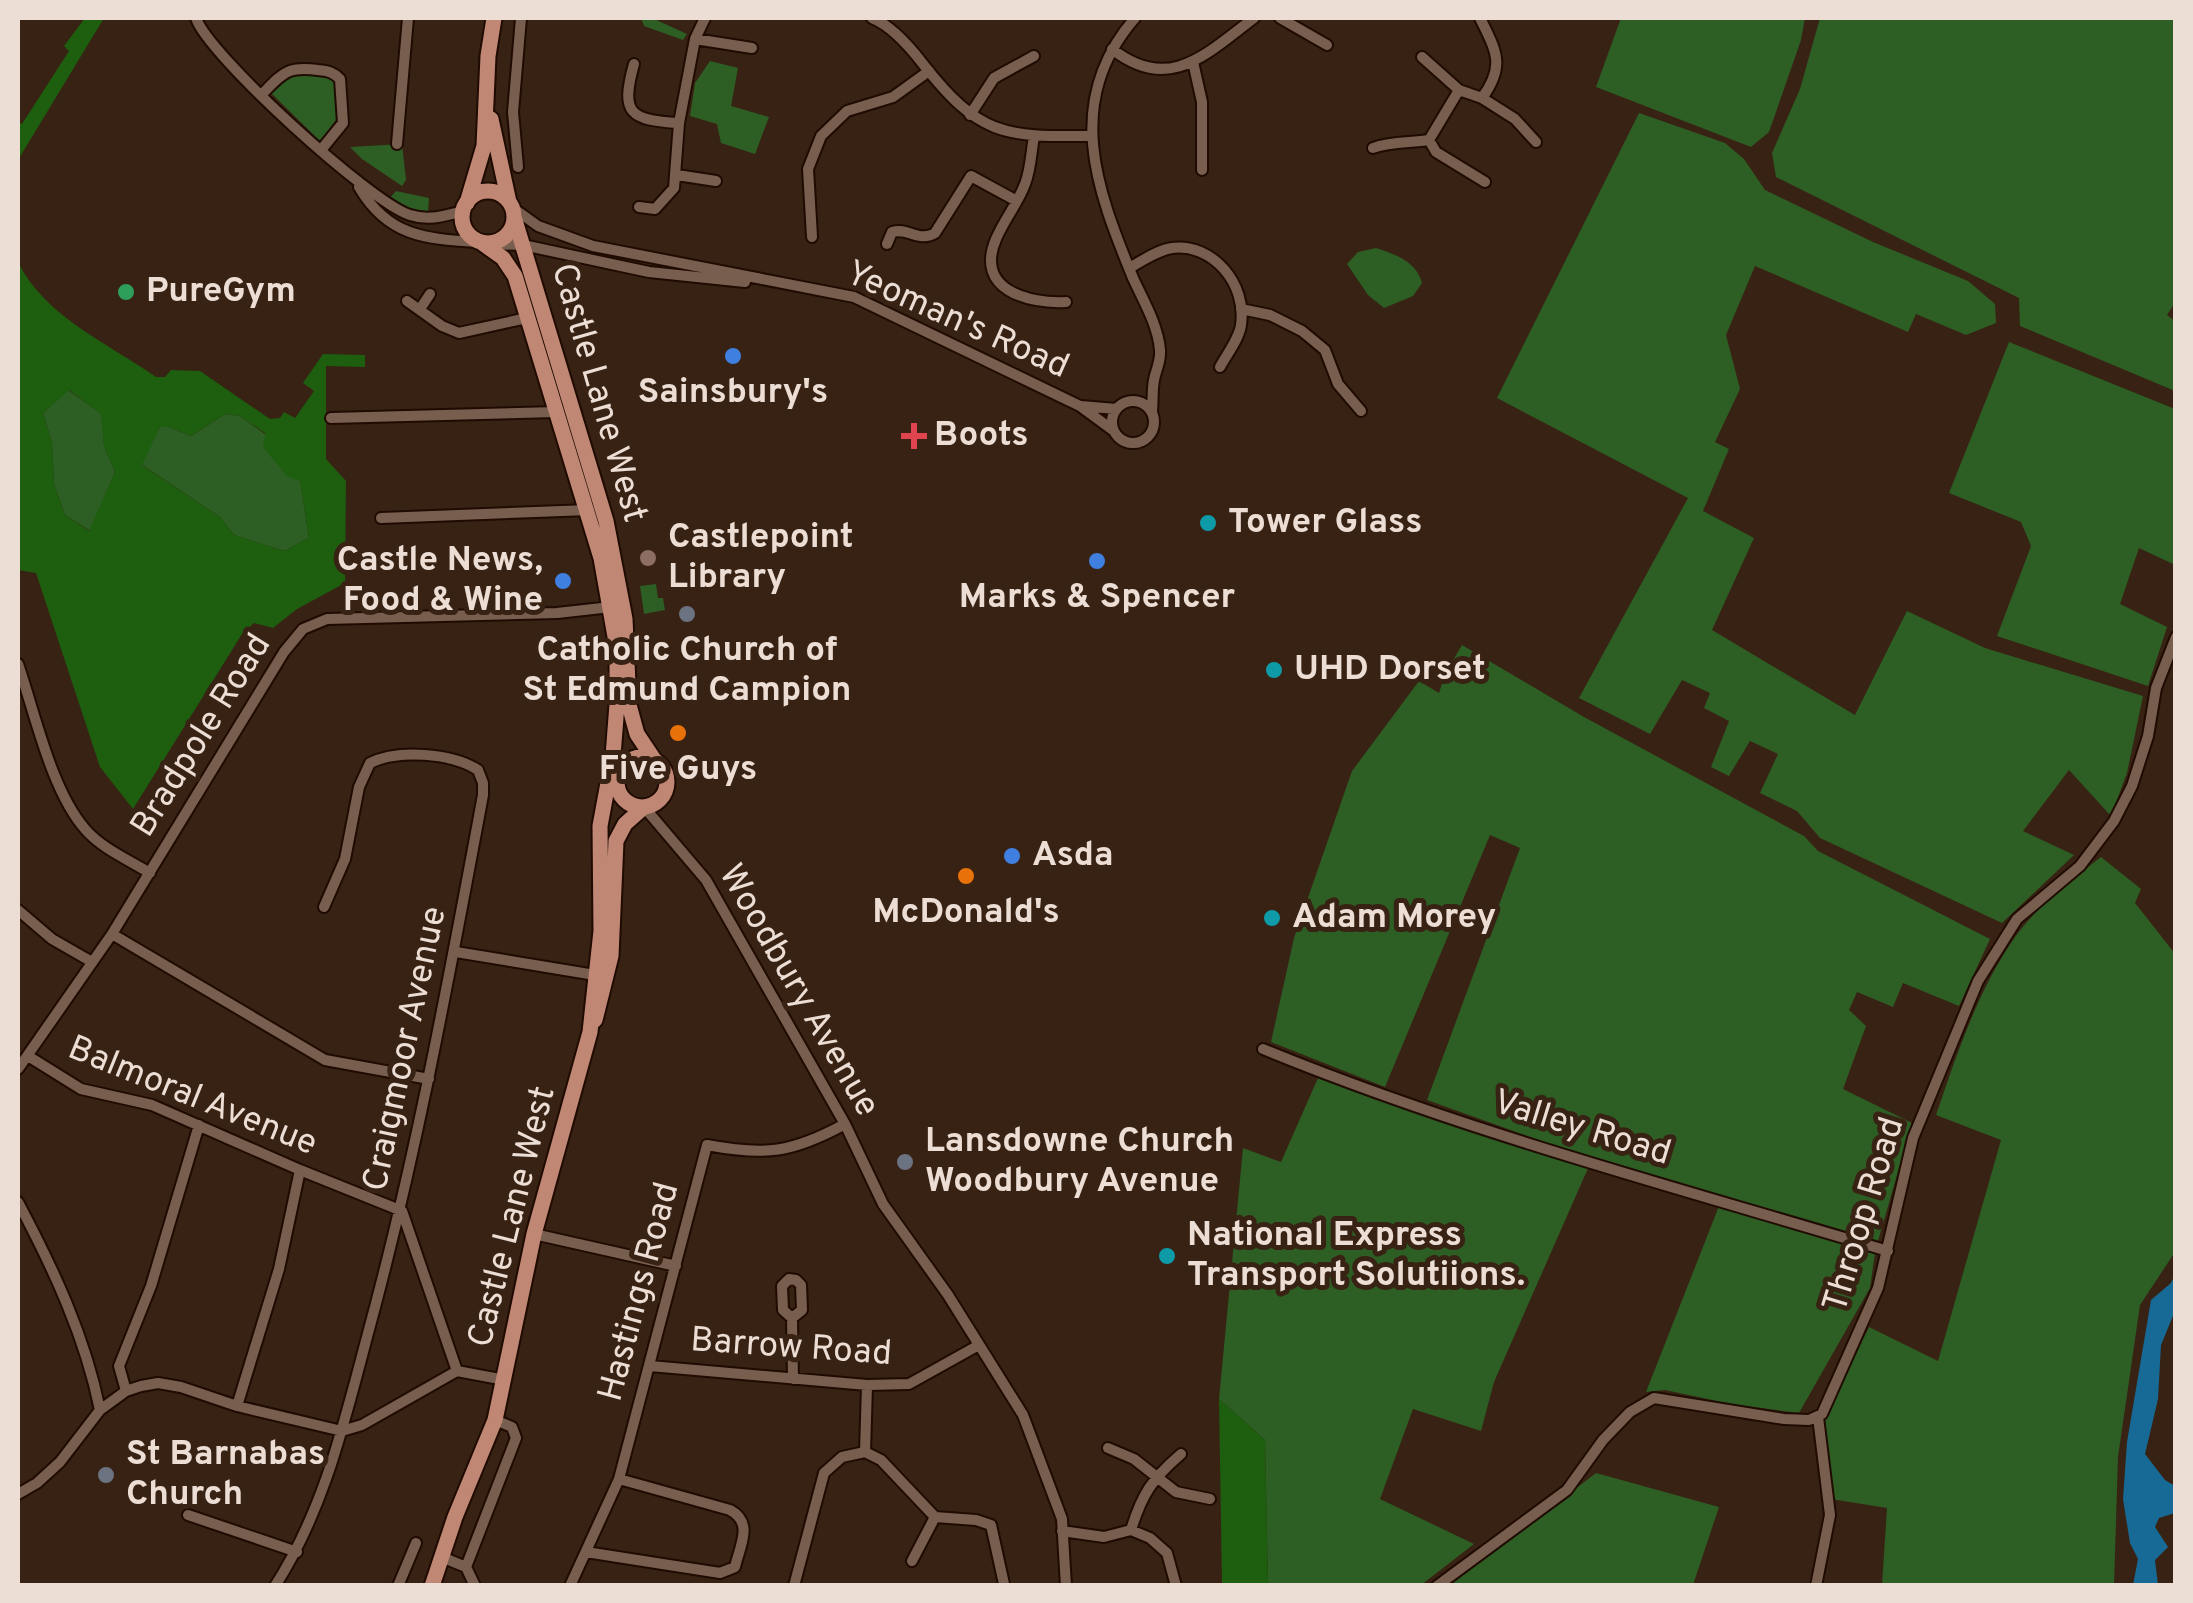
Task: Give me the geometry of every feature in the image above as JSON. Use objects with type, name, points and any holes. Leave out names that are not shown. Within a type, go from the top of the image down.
[{"type":"main road","name":"Castle Lane West","points":[[465,207],[481,163],[494,18]]},
{"type":"main road","name":"Castle Lane West","points":[[486,100],[522,245],[606,521],[625,619],[633,724],[655,761]]},
{"type":"main road","points":[[480,192],[496,192],[512,209],[510,233],[504,239],[483,243],[467,233],[465,207],[480,192]]},
{"type":"main road","name":"Castle Lane West","points":[[432,1586],[495,1420],[534,1234],[590,1028],[600,931],[598,848],[613,756],[618,682],[611,607],[589,510],[512,270],[483,243]]},
{"type":"main road","name":"Castle Lane West","points":[[613,756],[619,778]]},
{"type":"main road","points":[[603,804],[619,778],[634,759],[655,761],[666,776],[666,790],[657,802],[644,807],[624,798],[619,778]]},
{"type":"main road","name":"Castle Lane West","points":[[590,1028],[600,1008],[611,956],[616,841],[625,824],[644,807]]},
{"type":"street","points":[[196,18],[214,48],[359,186],[410,216],[436,218],[465,207]]},
{"type":"street","points":[[397,144],[408,18]]},
{"type":"street","points":[[518,166],[512,112],[521,18]]},
{"type":"street","points":[[639,206],[655,209],[669,196],[676,175],[679,123],[694,39],[705,18]]},
{"type":"street","points":[[876,18],[970,114],[1007,134],[1090,136]]},
{"type":"street","points":[[1135,18],[1112,49],[1098,87],[1090,136],[1100,182],[1160,351],[1154,378],[1154,428],[1142,442],[1128,442],[1114,431],[1116,410],[1154,378]]},
{"type":"street","points":[[1112,49],[1130,63],[1150,70],[1172,70],[1194,62],[1254,18]]},
{"type":"street","points":[[1280,18],[1327,44]]},
{"type":"street","points":[[1480,18],[1496,51],[1497,64],[1494,82],[1482,98]]},
{"type":"street","points":[[694,39],[752,48]]},
{"type":"street","points":[[970,114],[994,78],[1034,56]]},
{"type":"street","points":[[1422,57],[1459,90],[1482,98],[1514,119],[1536,142]]},
{"type":"street","points":[[1194,62],[1202,102],[1202,170]]},
{"type":"street","points":[[634,64],[625,94],[630,111],[645,120],[679,123]]},
{"type":"street","points":[[262,94],[293,68],[334,73],[343,88],[344,116],[321,150]]},
{"type":"street","points":[[812,237],[808,169],[821,136],[847,112],[893,97],[929,71]]},
{"type":"street","points":[[1373,148],[1429,140],[1459,90]]},
{"type":"street","points":[[1034,137],[1024,187],[993,250],[1000,284],[1011,294],[1038,302],[1066,302]]},
{"type":"street","points":[[1429,140],[1436,152],[1485,182]]},
{"type":"street","points":[[676,175],[716,181]]},
{"type":"street","points":[[887,244],[892,232],[898,230],[920,238],[935,234],[972,176],[1015,200]]},
{"type":"street","name":"Yeoman's Road","points":[[359,186],[376,209],[404,232],[437,240],[522,245],[649,272],[810,288]]},
{"type":"street","name":"Yeoman's Road","points":[[512,209],[538,226],[593,246],[854,297],[1080,406],[1114,431]]},
{"type":"street","points":[[1130,268],[1168,248],[1190,248],[1213,258],[1226,270],[1236,287],[1241,328],[1220,367]]},
{"type":"street","points":[[530,270],[540,258],[559,254]]},
{"type":"street","points":[[420,309],[430,294]]},
{"type":"street","points":[[407,301],[442,326],[460,333],[528,318]]},
{"type":"street","points":[[1241,309],[1270,315],[1325,350],[1338,384],[1361,410]]},
{"type":"street","points":[[1132,400],[1144,403],[1152,411]]},
{"type":"street","name":"Yeoman's Road","points":[[1080,406],[1116,410]]},
{"type":"street","points":[[331,418],[558,412]]},
{"type":"street","points":[[381,518],[589,510]]},
{"type":"street","name":"Bradpole Road","points":[[18,1069],[112,934],[295,636],[314,622],[327,619],[611,607]]},
{"type":"street","name":"Throop Road","points":[[1818,1417],[1830,1401],[1878,1288],[1913,1138],[1978,981],[2016,919],[2080,866],[2114,821],[2132,786],[2148,736],[2156,688],[2176,637]]},
{"type":"street","points":[[18,664],[56,774],[74,813],[88,832],[150,873]]},
{"type":"street","name":"Craigmoor Avenue","points":[[275,1586],[297,1552],[314,1514],[342,1431],[402,1210],[456,952],[484,795],[481,774],[469,765],[400,753],[370,763],[359,787],[345,859],[324,907]]},
{"type":"street","name":"Woodbury Avenue","points":[[644,807],[706,880],[845,1124],[883,1204],[1023,1414],[1062,1518],[1066,1586]]},
{"type":"street","points":[[18,910],[52,938],[92,962]]},
{"type":"street","points":[[112,934],[325,1060],[429,1080]]},
{"type":"street","points":[[456,952],[595,975]]},
{"type":"street","name":"Valley Road","points":[[1263,1050],[1348,1084],[1479,1127],[1888,1251]]},
{"type":"street","name":"Balmoral Avenue","points":[[28,1056],[81,1089],[140,1100],[402,1210]]},
{"type":"street","name":"Hastings Road","points":[[570,1586],[618,1479],[706,1145],[743,1152],[780,1150],[810,1144],[845,1124]]},
{"type":"street","points":[[126,1391],[120,1366],[151,1286],[198,1125]]},
{"type":"street","points":[[237,1406],[279,1270],[300,1170]]},
{"type":"street","points":[[18,1202],[72,1315],[92,1368],[100,1410]]},
{"type":"street","points":[[402,1210],[457,1371]]},
{"type":"street","points":[[534,1234],[676,1266]]},
{"type":"street","points":[[792,1318],[794,1379]]},
{"type":"street","name":"Barrow Road","points":[[650,1366],[867,1386],[909,1384],[979,1345]]},
{"type":"street","points":[[18,1494],[60,1462],[100,1410],[126,1391],[158,1383],[342,1431],[362,1425],[457,1371],[505,1380]]},
{"type":"street","points":[[865,1452],[867,1386]]},
{"type":"street","points":[[1437,1586],[1567,1490],[1602,1440],[1630,1412],[1654,1398],[1784,1419],[1818,1417],[1830,1516],[1816,1586]]},
{"type":"street","points":[[466,1567],[516,1438],[512,1427],[495,1420]]},
{"type":"street","points":[[1108,1448],[1134,1459],[1176,1492],[1210,1499]]},
{"type":"street","points":[[794,1586],[824,1473],[842,1457],[865,1452],[881,1460],[935,1517],[991,1525],[1004,1584]]},
{"type":"street","points":[[1132,1530],[1141,1499],[1156,1476],[1180,1454]]},
{"type":"street","points":[[586,1552],[720,1573],[734,1567],[746,1525],[742,1516],[618,1479]]},
{"type":"street","points":[[188,1515],[297,1552]]},
{"type":"street","points":[[912,1561],[935,1517]]},
{"type":"street","points":[[1062,1531],[1104,1536],[1132,1530],[1150,1538],[1167,1552],[1176,1586]]},
{"type":"street","points":[[398,1586],[416,1543]]},
{"type":"street","points":[[444,1558],[466,1567],[475,1586]]},
{"type":"green space","points":[[85,18],[104,18],[18,160],[18,122],[22,124],[69,51],[64,46]]},
{"type":"green space","points":[[641,18],[652,18],[687,34],[683,40],[644,26]]},
{"type":"green space","points":[[1621,18],[1805,18],[1769,132],[1751,147],[1596,87]]},
{"type":"green space","points":[[1820,18],[2175,18],[2176,301],[2167,315],[2175,321],[2175,391],[2020,326],[2019,298],[1776,177],[1772,153],[1800,89]]},
{"type":"green space","points":[[710,61],[738,68],[731,106],[769,117],[755,154],[721,143],[717,124],[690,116],[695,83]]},
{"type":"green space","points":[[298,72],[329,77],[338,86],[339,116],[320,141],[271,93],[285,77]]},
{"type":"green space","points":[[1639,113],[1725,143],[1744,159],[1765,190],[1873,242],[1968,281],[1995,304],[1996,323],[1966,335],[1916,314],[1908,332],[1755,266],[1726,335],[1740,389],[1715,442],[1729,449],[1703,511],[1754,538],[1712,630],[1855,715],[1907,611],[1985,648],[2143,696],[2127,773],[2111,816],[2069,770],[2023,831],[2074,855],[2002,923],[1820,838],[1797,811],[1760,793],[1778,754],[1750,741],[1729,776],[1711,767],[1729,721],[1704,708],[1710,693],[1682,680],[1650,734],[1579,698],[1688,498],[1497,398]]},
{"type":"green space","points":[[402,144],[406,180],[402,186],[350,147]]},
{"type":"green space","points":[[396,191],[429,198],[428,212],[416,213],[389,199]]},
{"type":"green space","points":[[1376,248],[1398,256],[1415,270],[1422,283],[1413,296],[1384,308],[1368,295],[1347,264],[1358,252]]},
{"type":"green space","points":[[18,262],[29,281],[61,313],[156,377],[165,377],[171,370],[200,371],[270,419],[280,418],[284,412],[295,418],[314,391],[303,383],[323,354],[365,355],[365,367],[326,366],[326,459],[346,481],[345,583],[297,609],[273,628],[254,623],[242,634],[133,809],[100,767],[36,573],[18,570]],"holes":[[[69,390],[101,414],[104,446],[115,472],[89,531],[65,515],[54,484],[52,443],[43,413]],[[225,414],[240,416],[265,433],[263,447],[287,476],[300,481],[309,538],[284,551],[234,535],[220,517],[142,465],[160,427],[191,436]]]},
{"type":"green space","points":[[2009,342],[2175,409],[2175,565],[2139,548],[2120,604],[2167,627],[2148,686],[1997,636],[2031,546],[2021,522],[1949,493]]},
{"type":"green space","points":[[68,390],[102,414],[104,446],[115,472],[90,531],[65,515],[54,484],[52,443],[43,413]]},
{"type":"green space","points":[[225,414],[240,416],[265,434],[300,480],[309,538],[284,551],[234,535],[220,517],[141,464],[160,427],[191,436]]},
{"type":"green space","points":[[656,584],[665,610],[644,614],[640,586]]},
{"type":"green space","points":[[1462,645],[1584,717],[1804,836],[1818,851],[1990,939],[1959,1006],[1903,983],[1893,1007],[1857,992],[1849,1010],[1866,1026],[1843,1089],[1912,1123],[1878,1241],[1547,1143],[1427,1100],[1520,848],[1490,835],[1385,1087],[1271,1042],[1294,938],[1352,771],[1419,681],[1439,693]]},
{"type":"green space","points":[[2101,857],[2141,889],[2135,903],[2176,955],[2175,1252],[2140,1305],[2118,1457],[2114,1585],[1882,1585],[1887,1508],[1831,1499],[1825,1418],[1869,1327],[1938,1361],[2001,1140],[1936,1115],[1977,1005],[2011,943],[2041,907]]},
{"type":"green space","points":[[1318,1078],[1589,1166],[1494,1382],[1481,1431],[1413,1409],[1380,1499],[1474,1544],[1421,1585],[1268,1585],[1265,1440],[1219,1399],[1243,1148],[1281,1162]]},
{"type":"green space","points":[[1719,1206],[1875,1253],[1870,1288],[1799,1413],[1665,1390],[1646,1392]]},
{"type":"green space","points":[[1219,1399],[1265,1440],[1268,1585],[1222,1585]]},
{"type":"green space","points":[[1596,1473],[1719,1507],[1693,1585],[1449,1586]]},
{"type":"water","points":[[2175,1274],[2175,1311],[2161,1345],[2158,1399],[2145,1454],[2165,1480],[2175,1486],[2175,1513],[2159,1518],[2155,1527],[2168,1547],[2155,1560],[2158,1585],[2133,1585],[2138,1559],[2130,1543],[2123,1499],[2127,1442],[2151,1300],[2171,1283]]},
{"type":"place","name":"PureGym","points":[[126,292]]},
{"type":"place","name":"Sainsbury's","points":[[733,356]]},
{"type":"place","name":"Boots","points":[[914,436]]},
{"type":"place","name":"Tower Glass","points":[[1208,523]]},
{"type":"place","name":"Castlepoint Library","points":[[648,558]]},
{"type":"place","name":"Marks & Spencer","points":[[1097,561]]},
{"type":"place","name":"Castle News, Food & Wine","points":[[563,581]]},
{"type":"place","name":"Catholic Church of St Edmund Campion","points":[[687,614]]},
{"type":"place","name":"UHD Dorset","points":[[1274,670]]},
{"type":"place","name":"Five Guys","points":[[678,733]]},
{"type":"place","name":"Asda","points":[[1012,856]]},
{"type":"place","name":"McDonald's","points":[[966,876]]},
{"type":"place","name":"Adam Morey","points":[[1272,918]]},
{"type":"place","name":"Lansdowne Church Woodbury Avenue","points":[[905,1162]]},
{"type":"place","name":"National Express Transport Solutiions.","points":[[1167,1256]]},
{"type":"place","name":"St Barnabas Church","points":[[106,1475]]}]
